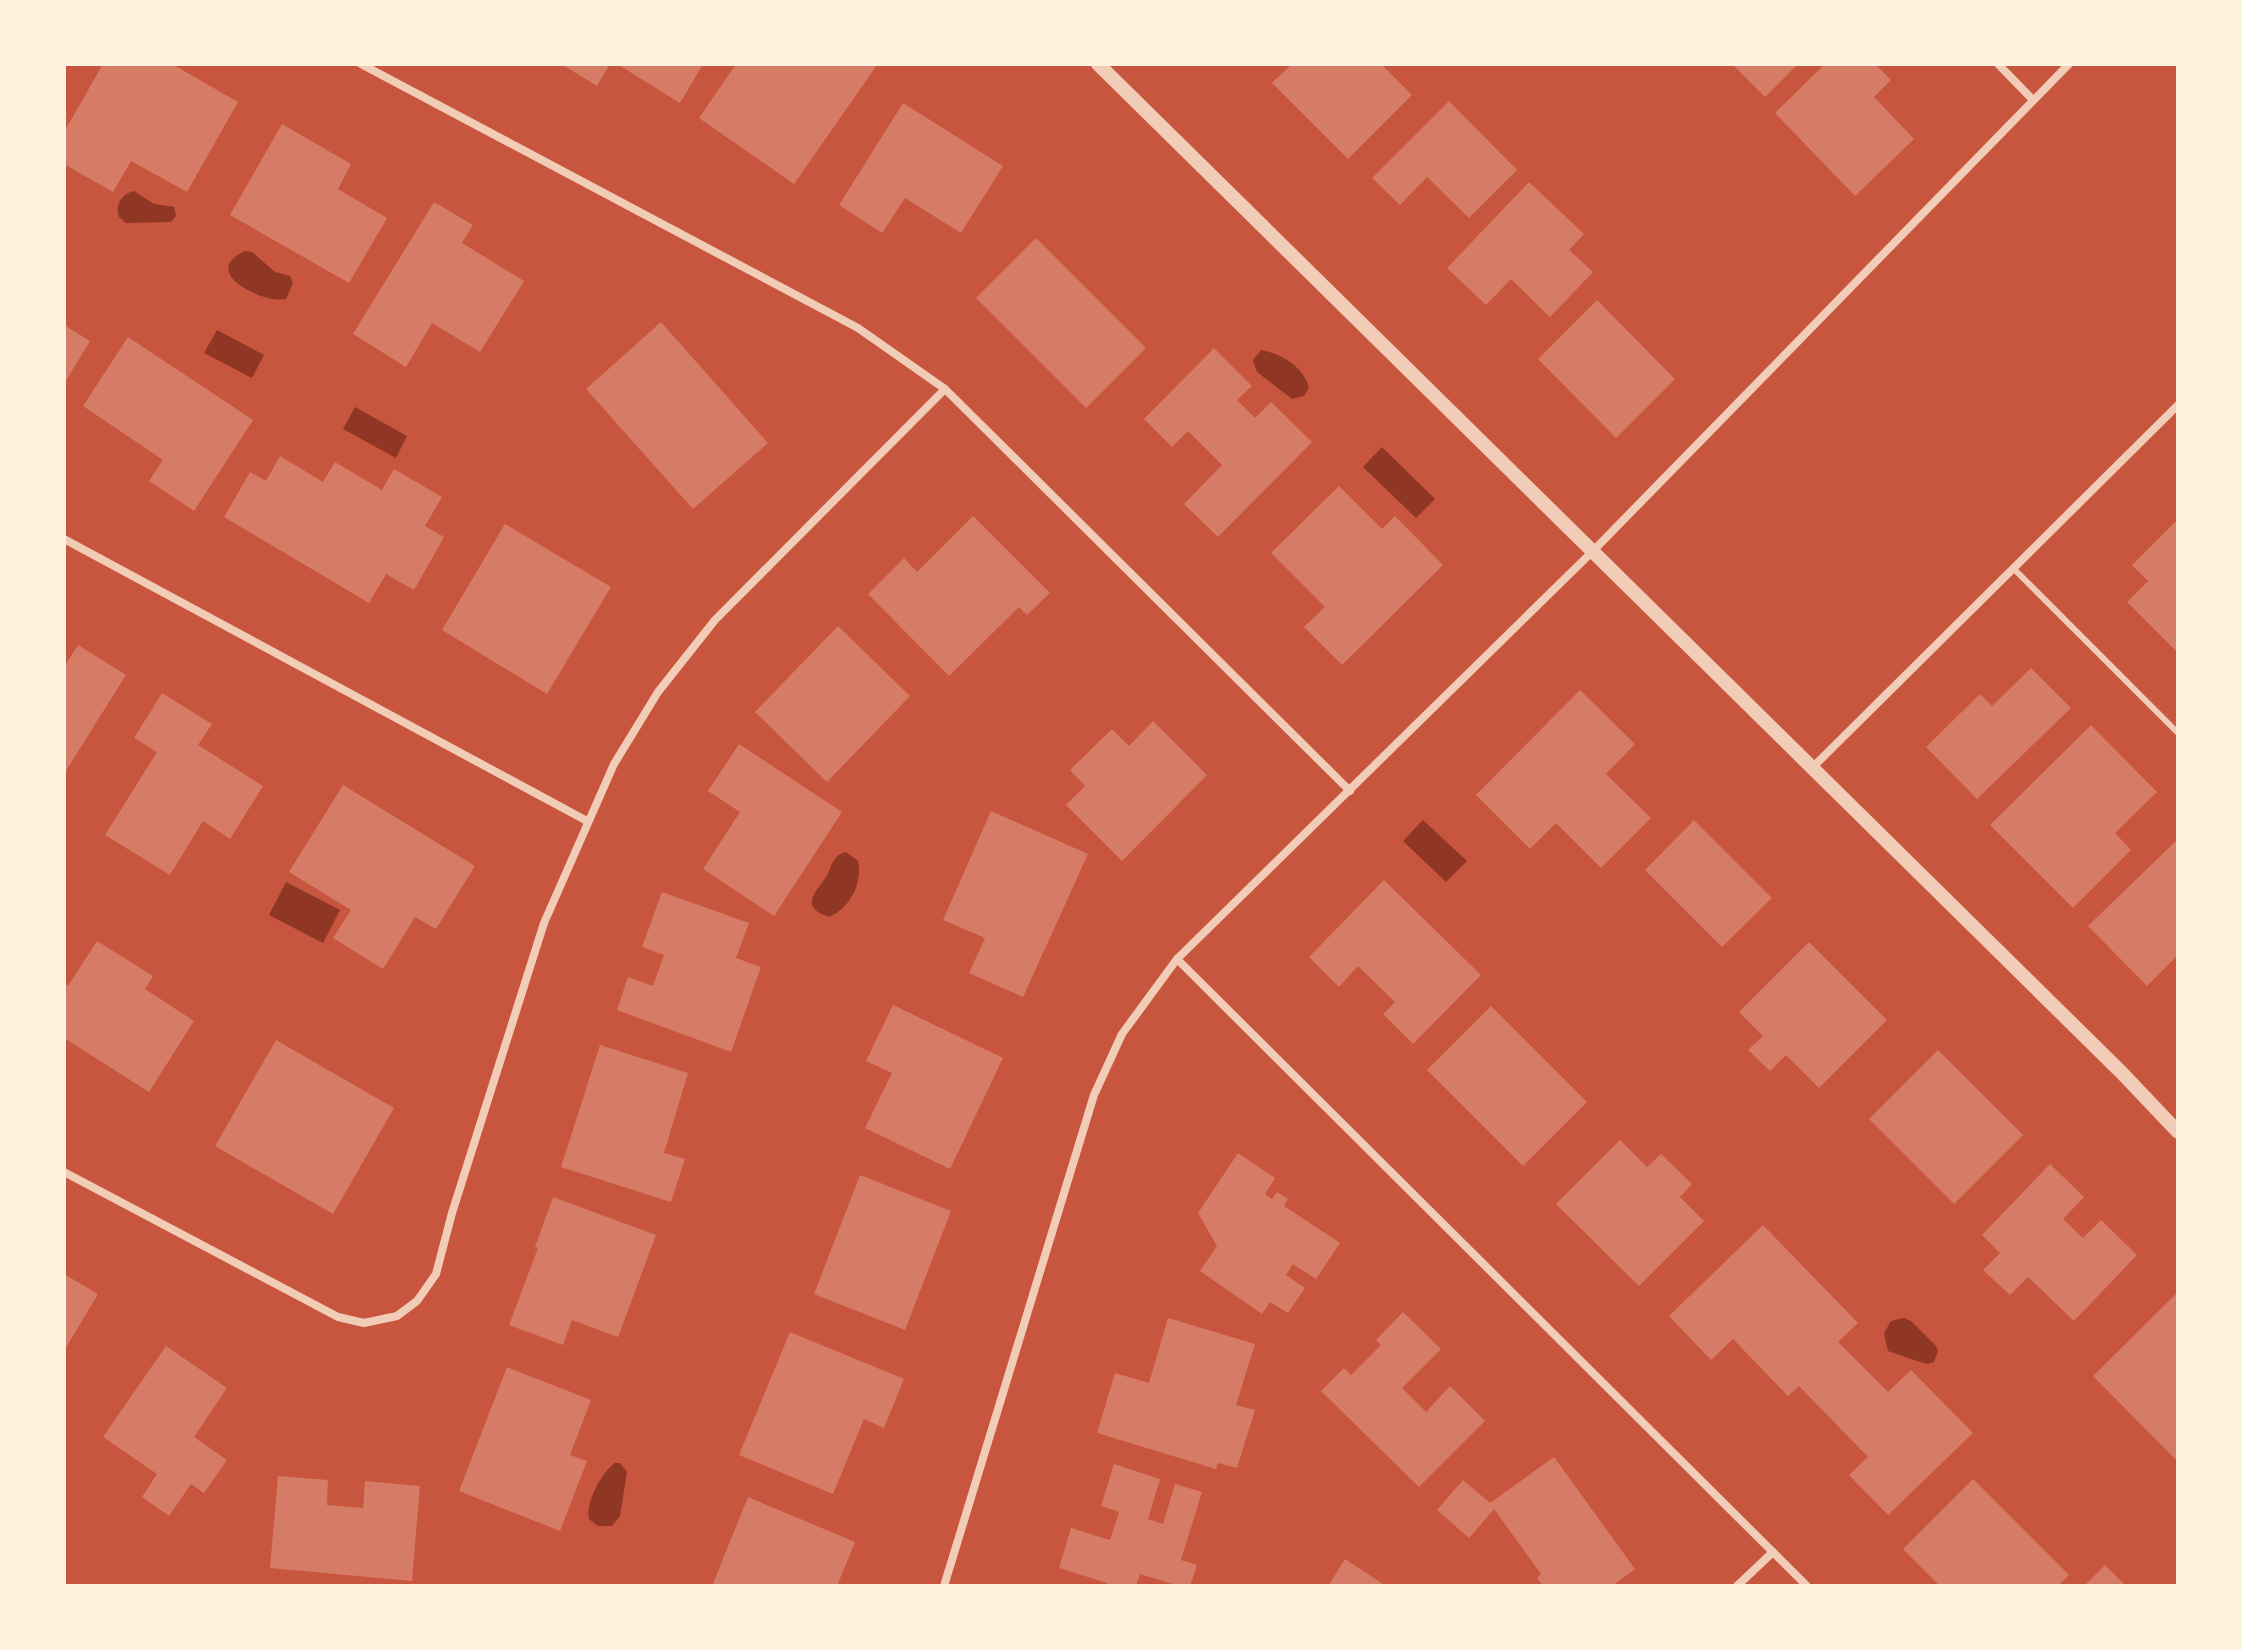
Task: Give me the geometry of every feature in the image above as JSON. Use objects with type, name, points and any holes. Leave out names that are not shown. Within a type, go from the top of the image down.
[{"type":"street","points":[[361,64],[858,328],[945,389],[1350,791]]},
{"type":"street","points":[[1098,64],[2122,1073],[2178,1132]]},
{"type":"street","points":[[1998,64],[2033,100]]},
{"type":"street","points":[[944,1586],[1094,1095],[1122,1034],[1177,959],[1592,552],[2069,64]]},
{"type":"street","points":[[64,1172],[338,1317],[364,1323],[384,1320],[397,1316],[417,1301],[436,1274],[452,1213],[544,923],[614,764],[658,692],[715,620],[945,389]]},
{"type":"street","points":[[1812,768],[2178,405]]},
{"type":"street","points":[[64,539],[587,821]]},
{"type":"street","points":[[1177,959],[1807,1586]]},
{"type":"street","points":[[1737,1586],[1773,1552]]},
{"type":"lane","points":[[2014,569],[2178,733]]},
{"type":"shaded area","points":[[134,191],[154,204],[174,207],[176,216],[171,222],[126,223],[119,217],[119,204],[122,197]]},
{"type":"shaded area","points":[[245,251],[252,252],[275,272],[290,276],[293,283],[286,299],[263,297],[239,285],[231,277],[228,268],[232,259]]},
{"type":"shaded area","points":[[217,330],[264,355],[252,378],[204,353]]},
{"type":"shaded area","points":[[1261,350],[1284,358],[1297,367],[1309,388],[1304,396],[1292,399],[1257,372],[1253,360]]},
{"type":"shaded area","points":[[355,407],[407,436],[396,458],[343,429]]},
{"type":"shaded area","points":[[1382,447],[1435,499],[1416,518],[1363,467]]},
{"type":"shaded area","points":[[1423,820],[1467,861],[1446,882],[1403,841]]},
{"type":"shaded area","points":[[846,852],[858,861],[857,886],[843,908],[829,917],[814,909],[812,899],[835,859]]},
{"type":"shaded area","points":[[286,882],[340,910],[323,943],[269,915]]},
{"type":"shaded area","points":[[1904,1318],[1936,1346],[1938,1351],[1934,1362],[1926,1364],[1888,1351],[1884,1333],[1891,1321]]},
{"type":"shaded area","points":[[615,1463],[620,1463],[627,1472],[620,1516],[612,1526],[598,1526],[589,1519],[592,1496],[600,1480]]},
{"type":"building","points":[[103,64],[172,64],[238,102],[187,192],[131,161],[113,192],[64,164],[64,132]]},
{"type":"building","points":[[561,64],[610,64],[597,86]]},
{"type":"building","points":[[617,64],[703,64],[680,103]]},
{"type":"building","points":[[736,64],[877,65],[794,184],[699,118]]},
{"type":"building","points":[[1292,64],[1381,64],[1412,95],[1348,159],[1272,83]]},
{"type":"building","points":[[1732,64],[1798,64],[1765,97]]},
{"type":"building","points":[[1825,64],[1875,64],[1891,80],[1874,97],[1914,139],[1855,196],[1775,113]]},
{"type":"building","points":[[1449,101],[1517,170],[1469,218],[1427,177],[1400,205],[1372,178]]},
{"type":"building","points":[[903,103],[1003,166],[961,233],[905,198],[882,233],[839,205]]},
{"type":"building","points":[[282,124],[351,164],[338,189],[387,218],[349,283],[230,215]]},
{"type":"building","points":[[1529,182],[1584,234],[1569,250],[1593,272],[1550,317],[1511,279],[1486,305],[1447,268]]},
{"type":"building","points":[[434,202],[473,225],[462,243],[524,281],[480,352],[432,323],[406,367],[353,334]]},
{"type":"building","points":[[1036,238],[1146,348],[1086,408],[976,298]]},
{"type":"building","points":[[1597,300],[1675,379],[1616,438],[1538,359]]},
{"type":"building","points":[[661,322],[768,443],[693,509],[586,389]]},
{"type":"building","points":[[64,325],[90,341],[64,384]]},
{"type":"building","points":[[128,337],[253,420],[194,511],[149,481],[163,460],[83,406]]},
{"type":"building","points":[[1214,348],[1252,386],[1237,400],[1255,418],[1271,402],[1312,442],[1218,537],[1184,504],[1222,465],[1188,431],[1172,447],[1144,419]]},
{"type":"building","points":[[280,456],[323,482],[335,462],[382,490],[394,469],[442,497],[425,526],[444,537],[414,590],[386,574],[369,603],[224,517],[250,472],[266,481]]},
{"type":"building","points":[[1339,486],[1382,529],[1395,516],[1443,565],[1342,665],[1304,627],[1325,607],[1271,553]]},
{"type":"building","points":[[973,516],[1050,593],[1027,615],[1019,607],[949,676],[868,594],[904,558],[917,572]]},
{"type":"building","points":[[2178,519],[2178,653],[2127,602],[2148,581],[2132,565]]},
{"type":"building","points":[[505,524],[611,587],[547,694],[442,630]]},
{"type":"building","points":[[838,626],[910,696],[827,782],[755,712]]},
{"type":"building","points":[[78,645],[126,675],[64,774],[64,667]]},
{"type":"building","points":[[2031,668],[2071,708],[1977,799],[1926,747],[1980,694],[1992,706]]},
{"type":"building","points":[[1580,690],[1635,744],[1606,774],[1651,818],[1601,868],[1556,823],[1530,849],[1476,795]]},
{"type":"building","points":[[162,693],[212,724],[198,745],[263,786],[230,839],[203,821],[170,875],[105,835],[157,752],[134,738]]},
{"type":"building","points":[[1153,721],[1207,775],[1122,861],[1066,805],[1085,786],[1070,770],[1112,729],[1129,746]]},
{"type":"building","points":[[2091,725],[2157,792],[2115,833],[2131,850],[2073,908],[1990,825]]},
{"type":"building","points":[[739,744],[842,812],[774,916],[703,869],[740,812],[708,791]]},
{"type":"building","points":[[343,785],[475,866],[436,929],[415,917],[383,969],[333,938],[351,910],[289,872]]},
{"type":"building","points":[[991,811],[1088,854],[1023,997],[969,973],[985,938],[943,920]]},
{"type":"building","points":[[1694,820],[1772,898],[1722,947],[1645,870]]},
{"type":"building","points":[[2178,839],[2178,955],[2147,986],[2088,926]]},
{"type":"building","points":[[1384,880],[1481,975],[1413,1044],[1383,1014],[1395,1002],[1358,966],[1339,987],[1309,957]]},
{"type":"building","points":[[662,892],[749,923],[736,958],[761,967],[731,1052],[617,1010],[628,977],[653,986],[664,955],[642,947]]},
{"type":"building","points":[[97,941],[153,976],[145,989],[194,1021],[149,1092],[64,1038],[64,983],[68,986]]},
{"type":"building","points":[[1809,942],[1887,1020],[1819,1088],[1786,1055],[1770,1071],[1748,1050],[1763,1036],[1739,1012]]},
{"type":"building","points":[[893,1005],[1003,1058],[950,1169],[865,1128],[892,1073],[866,1061]]},
{"type":"building","points":[[1491,1006],[1587,1102],[1523,1166],[1427,1070]]},
{"type":"building","points":[[276,1040],[394,1108],[333,1214],[215,1146]]},
{"type":"building","points":[[600,1045],[688,1073],[664,1153],[685,1159],[671,1202],[561,1167]]},
{"type":"building","points":[[1938,1050],[2023,1135],[1954,1204],[1869,1119]]},
{"type":"building","points":[[1620,1140],[1647,1167],[1661,1154],[1692,1184],[1680,1197],[1704,1221],[1639,1286],[1556,1204]]},
{"type":"building","points":[[1238,1153],[1275,1178],[1265,1194],[1272,1199],[1277,1192],[1288,1199],[1284,1206],[1340,1243],[1316,1279],[1293,1264],[1286,1275],[1305,1288],[1288,1313],[1270,1302],[1262,1314],[1200,1271],[1217,1246],[1198,1213]]},
{"type":"building","points":[[2050,1164],[2084,1197],[2063,1219],[2083,1238],[2101,1220],[2137,1255],[2074,1321],[2028,1277],[2010,1295],[1983,1270],[2000,1253],[1982,1235]]},
{"type":"building","points":[[860,1175],[951,1211],[905,1330],[814,1294]]},
{"type":"building","points":[[553,1197],[656,1235],[618,1337],[572,1320],[563,1345],[509,1325]]},
{"type":"building","points":[[1763,1225],[1858,1323],[1838,1342],[1888,1392],[1911,1370],[1973,1433],[1888,1515],[1849,1475],[1868,1457],[1799,1386],[1788,1396],[1733,1339],[1711,1360],[1669,1316]]},
{"type":"building","points":[[64,1274],[98,1294],[64,1351]]},
{"type":"building","points":[[2178,1292],[2178,1462],[2093,1376]]},
{"type":"building","points":[[1403,1312],[1441,1349],[1402,1388],[1426,1412],[1450,1386],[1485,1421],[1419,1487],[1321,1391],[1344,1368],[1351,1375],[1381,1345],[1376,1340]]},
{"type":"building","points":[[1168,1318],[1255,1344],[1236,1405],[1255,1410],[1237,1468],[1218,1463],[1216,1469],[1097,1433],[1115,1373],[1149,1383]]},
{"type":"building","points":[[790,1332],[904,1379],[884,1428],[864,1419],[833,1494],[739,1455]]},
{"type":"building","points":[[166,1346],[227,1388],[194,1437],[227,1460],[204,1493],[191,1484],[169,1516],[142,1497],[157,1474],[103,1437]]},
{"type":"building","points":[[507,1367],[591,1400],[570,1455],[587,1461],[560,1531],[459,1491]]},
{"type":"building","points":[[1554,1457],[1635,1569],[1612,1586],[1543,1586],[1537,1578],[1541,1574],[1494,1509],[1469,1538],[1437,1510],[1463,1480],[1490,1503]]},
{"type":"building","points":[[1114,1464],[1160,1479],[1148,1519],[1163,1524],[1175,1484],[1202,1492],[1181,1560],[1197,1565],[1190,1586],[1179,1586],[1140,1574],[1136,1586],[1109,1586],[1059,1568],[1071,1528],[1110,1540],[1119,1512],[1101,1506]]},
{"type":"building","points":[[278,1476],[328,1480],[327,1505],[363,1508],[365,1481],[420,1486],[412,1581],[270,1568]]},
{"type":"building","points":[[1973,1479],[2069,1575],[2058,1586],[1940,1586],[1903,1549]]},
{"type":"building","points":[[748,1497],[855,1542],[837,1586],[712,1586]]},
{"type":"building","points":[[1345,1559],[1386,1586],[1328,1586]]},
{"type":"building","points":[[2105,1565],[2126,1586],[2084,1586]]}]
